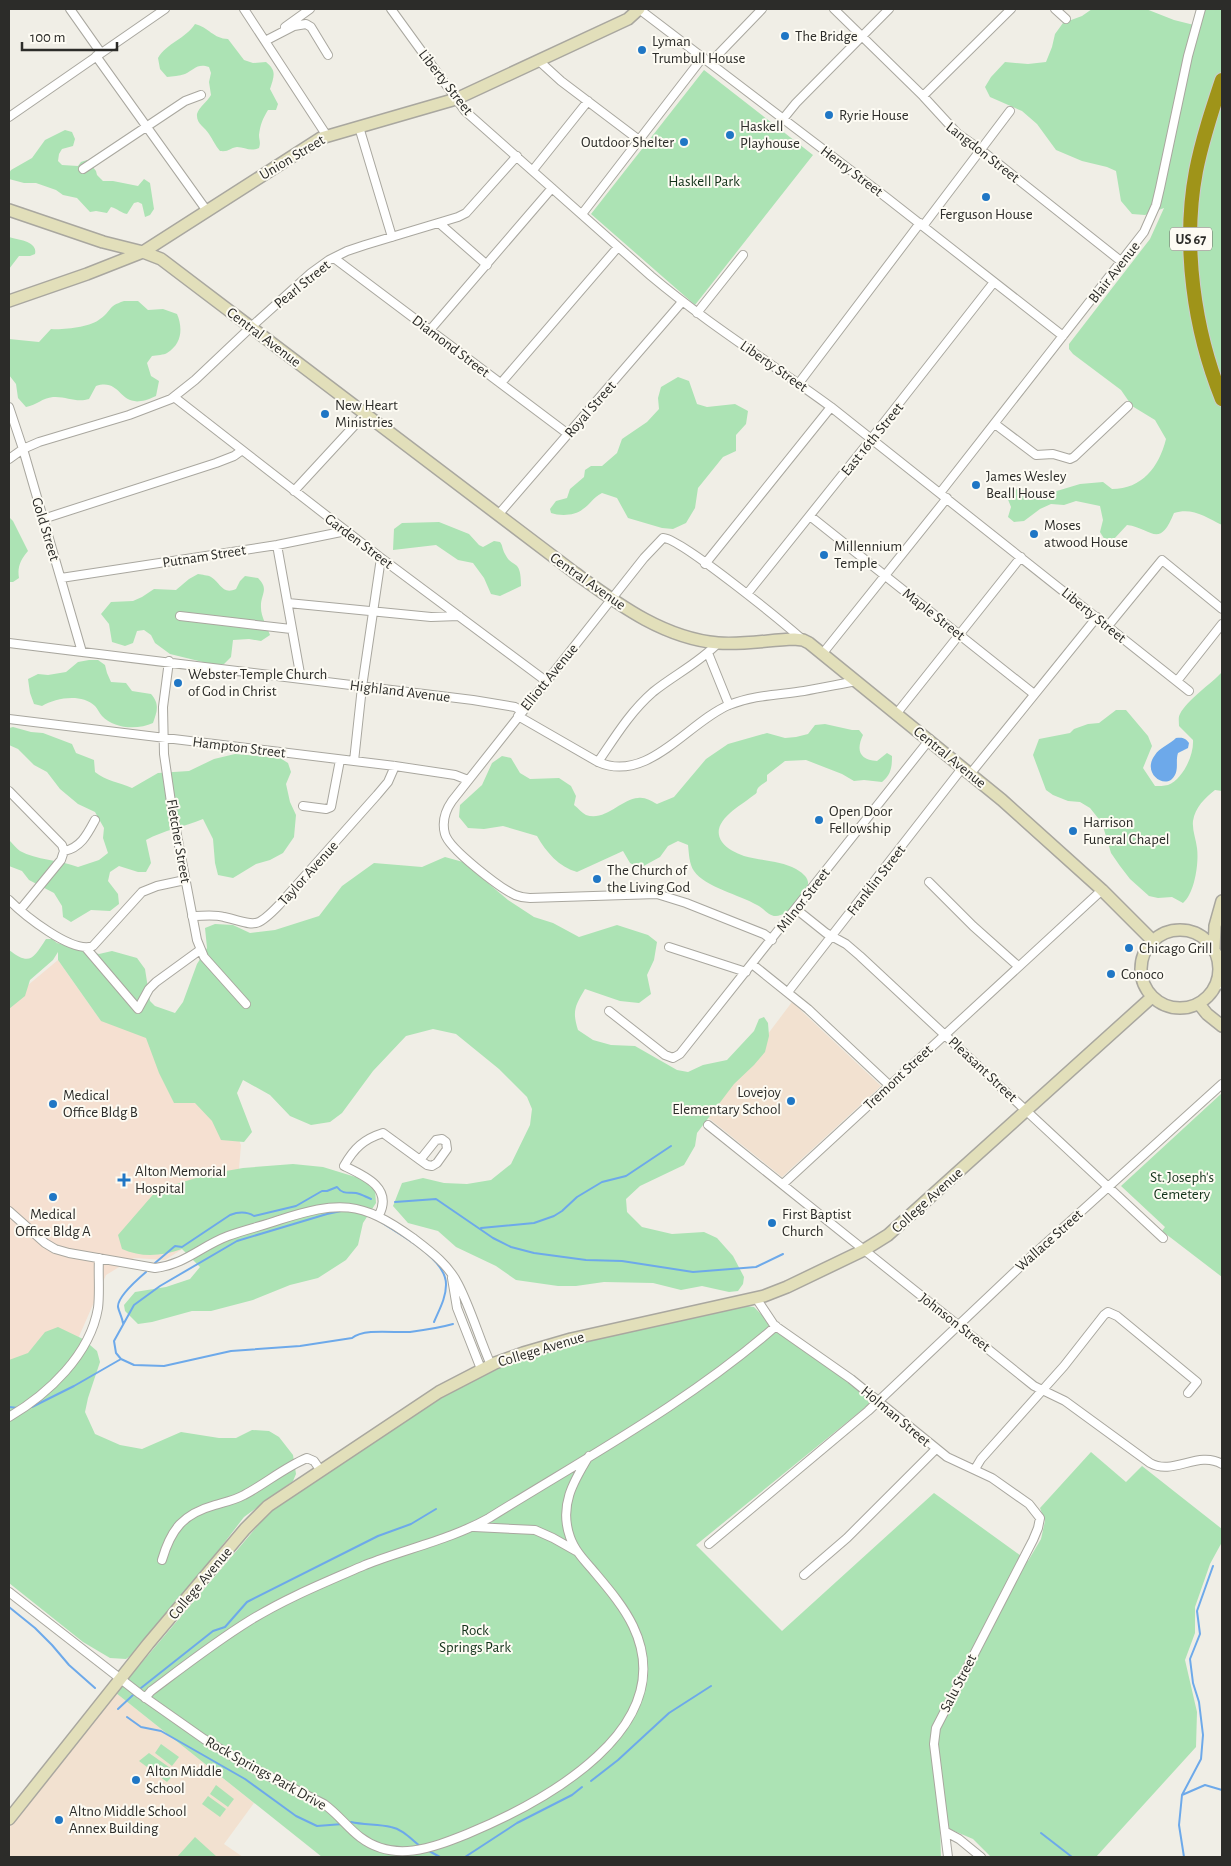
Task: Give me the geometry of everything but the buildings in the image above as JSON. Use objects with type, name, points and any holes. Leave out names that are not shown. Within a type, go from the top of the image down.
[{"type":"highway","name":"US 67","points":[[1222,80],[1205,135],[1196,173],[1191,230],[1193,271],[1200,324],[1210,366],[1222,399]]},
{"type":"street","points":[[70,9],[147,127],[207,211]]},
{"type":"street","points":[[9,117],[165,9]]},
{"type":"street","points":[[244,9],[327,136]]},
{"type":"street","points":[[265,41],[310,9]]},
{"type":"street","name":"Liberty Street","points":[[391,9],[466,111],[682,302],[831,407],[1189,691]]},
{"type":"street","name":"Union Street","points":[[9,301],[82,276],[143,252],[314,141],[456,99],[628,18],[638,9]]},
{"type":"street","name":"Henry Street","points":[[638,9],[922,224],[1063,336]]},
{"type":"street","points":[[710,63],[762,9]]},
{"type":"street","name":"Langdon Street","points":[[834,9],[923,96],[956,133],[981,150],[1122,262]]},
{"type":"street","points":[[783,119],[796,103],[889,9]]},
{"type":"street","points":[[923,96],[1011,9]]},
{"type":"street","points":[[1055,9],[1066,19]]},
{"type":"street","name":"Blair Avenue","points":[[940,493],[1144,232],[1156,205],[1188,56],[1201,9]]},
{"type":"street","points":[[265,41],[294,26],[306,24],[311,27],[328,56]]},
{"type":"street","points":[[582,214],[703,57]]},
{"type":"street","points":[[538,60],[638,140]]},
{"type":"street","points":[[83,169],[185,101],[201,95]]},
{"type":"street","points":[[533,170],[588,101]]},
{"type":"street","points":[[799,383],[1010,111]]},
{"type":"street","points":[[359,127],[392,237]]},
{"type":"street","name":"Pearl Street","points":[[9,459],[23,449],[161,404],[174,397],[311,274],[347,251],[458,217],[471,209],[517,156]]},
{"type":"street","points":[[430,330],[552,188]]},
{"type":"street","name":"Central Avenue","points":[[9,210],[103,242],[143,252],[165,262],[498,515],[611,599],[637,616],[666,630],[692,639],[718,643],[803,640],[823,653],[967,770],[1102,890],[1154,941]]},
{"type":"street","points":[[439,223],[487,265]]},
{"type":"street","points":[[501,383],[618,247]]},
{"type":"street","points":[[697,313],[743,255]]},
{"type":"street","name":"Diamond Street","points":[[334,258],[568,434]]},
{"type":"street","name":"East 16th Street","points":[[747,594],[994,282]]},
{"type":"street","name":"Royal Street","points":[[498,515],[682,302]]},
{"type":"street","name":"Garden Street","points":[[174,397],[381,558],[546,681]]},
{"type":"street","points":[[995,424],[1036,454],[1053,454],[1070,459],[1128,406]]},
{"type":"street","name":"Gold Street","points":[[9,407],[82,652]]},
{"type":"street","points":[[803,640],[747,594],[705,564],[831,407]]},
{"type":"street","points":[[294,491],[365,414]]},
{"type":"street","points":[[43,519],[216,463],[241,451]]},
{"type":"street","points":[[823,653],[947,498]]},
{"type":"street","name":"Maple Street","points":[[810,516],[1034,694]]},
{"type":"street","name":"Putnam Street","points":[[61,578],[277,545],[346,531]]},
{"type":"street","name":"Elliott Avenue","points":[[705,564],[666,537],[657,543],[468,780],[447,808],[444,825],[447,839],[457,851],[516,896],[530,898],[657,894],[695,906],[764,934],[772,940]]},
{"type":"street","points":[[277,545],[301,679]]},
{"type":"street","points":[[897,713],[1021,556]]},
{"type":"street","points":[[354,761],[372,610],[381,558]]},
{"type":"street","points":[[1108,626],[1162,560],[1222,609]]},
{"type":"street","points":[[288,603],[431,617],[459,616]]},
{"type":"street","points":[[180,616],[291,629]]},
{"type":"street","name":"Franklin Street","points":[[788,992],[831,936],[967,770],[1034,694],[1097,617]]},
{"type":"street","points":[[1177,681],[1222,624]]},
{"type":"street","name":"Highland Avenue","points":[[9,643],[502,704],[515,707],[520,713],[598,762],[605,765],[620,766],[635,764],[666,749],[709,716],[730,705],[762,695],[803,691],[857,681]]},
{"type":"street","points":[[598,762],[622,726],[641,703],[661,686],[708,653],[718,643]]},
{"type":"street","points":[[708,653],[730,705]]},
{"type":"street","name":"Fletcher Street","points":[[169,662],[163,707],[166,772],[192,916],[200,950],[214,969],[246,1004]]},
{"type":"street","name":"Hampton Street","points":[[9,719],[395,766],[455,775],[468,780]]},
{"type":"street","name":"Milnor Street","points":[[609,1011],[658,1050],[673,1058],[680,1054],[930,739]]},
{"type":"street","points":[[304,806],[326,809],[331,807],[340,760]]},
{"type":"street","name":"Taylor Avenue","points":[[192,916],[218,916],[252,925],[261,922],[279,905],[378,795],[388,782],[395,766]]},
{"type":"street","points":[[9,791],[57,840],[64,851]]},
{"type":"street","points":[[64,851],[75,848],[95,820]]},
{"type":"street","points":[[20,910],[60,860],[64,851]]},
{"type":"street","points":[[9,900],[53,934],[79,947],[86,948],[93,946],[142,892],[185,880]]},
{"type":"street","points":[[929,882],[973,926],[1018,966]]},
{"type":"street","name":"Tremont Street","points":[[782,1184],[1102,890]]},
{"type":"street","points":[[1217,953],[1206,939],[1198,934],[1175,930],[1163,934],[1145,952],[1141,965],[1144,985],[1152,996],[1164,1005],[1178,1009],[1199,1004],[1208,997],[1219,985],[1220,970],[1216,926],[1222,901]]},
{"type":"street","name":"Pleasant Street","points":[[796,909],[860,956],[1164,1238]]},
{"type":"street","points":[[1198,934],[1216,926]]},
{"type":"street","points":[[669,947],[746,972]]},
{"type":"street","points":[[86,948],[138,1009],[149,989],[165,974],[200,950]]},
{"type":"street","points":[[752,964],[788,992],[889,1086]]},
{"type":"street","name":"College Avenue","points":[[9,1819],[121,1679],[257,1515],[440,1392],[486,1367],[523,1352],[571,1339],[756,1298],[787,1287],[864,1250],[899,1226],[1152,996]]},
{"type":"street","points":[[1199,1004],[1207,1014],[1222,1026]]},
{"type":"street","name":"Wallace Street","points":[[709,1544],[880,1400],[1108,1186],[1222,1084]]},
{"type":"street","name":"Johnson Street","points":[[708,1125],[1034,1386],[1065,1401],[1153,1465],[1165,1467],[1206,1459],[1222,1464]]},
{"type":"street","points":[[379,1215],[383,1203],[378,1187],[360,1174],[344,1166],[352,1152],[360,1144],[383,1133],[420,1160]]},
{"type":"street","points":[[9,1211],[45,1243],[55,1249],[155,1268],[169,1266],[184,1260],[227,1236],[317,1210],[338,1206],[379,1215],[434,1253],[444,1263],[461,1290],[486,1367]]},
{"type":"street","points":[[9,1417],[49,1388],[82,1349],[89,1337],[98,1307],[99,1258]]},
{"type":"street","name":"Holman Street","points":[[756,1298],[776,1326],[880,1400],[936,1450],[956,1462],[992,1478],[1029,1504],[1038,1514],[1040,1523]]},
{"type":"street","points":[[975,1469],[981,1459],[1108,1312],[1117,1316],[1197,1382],[1188,1393]]},
{"type":"street","name":"Rock Springs Park Drive","points":[[145,1698],[151,1691],[201,1652],[277,1605],[367,1565],[472,1526],[589,1456],[709,1380],[776,1326]]},
{"type":"street","points":[[804,1575],[847,1538],[936,1450]]},
{"type":"street","name":"Rock Springs Park Drive","points":[[9,1592],[145,1698],[219,1748],[253,1768],[324,1804],[341,1817],[351,1830],[371,1844],[386,1850],[403,1852],[438,1846],[504,1816],[570,1778],[590,1763],[613,1741],[636,1705],[642,1686],[644,1666],[639,1638],[625,1612],[576,1551],[569,1536],[567,1502],[571,1487],[589,1456]]},
{"type":"street","points":[[162,1560],[169,1538],[174,1530],[191,1515],[239,1498],[307,1458],[314,1461],[321,1471]]},
{"type":"street","name":"Salu Street","points":[[948,1857],[934,1744],[936,1728],[1040,1523]]},
{"type":"street","name":"Rock Springs Park Drive","points":[[472,1526],[535,1530],[576,1551]]},
{"type":"street","points":[[946,1832],[959,1839],[981,1857]]},
{"type":"shaded area","name":"Alton Memorial Hospital","points":[[58,960],[101,1021],[131,1014],[225,1108],[241,1145],[235,1216],[165,1260],[134,1258],[106,1275],[77,1341],[9,1388],[9,1001]]},
{"type":"shaded area","name":"Lovejoy Elementary School","points":[[792,1002],[881,1086],[782,1177],[706,1116]]},
{"type":"shaded area","name":"Alton Middle School","points":[[116,1693],[254,1803],[224,1844],[243,1857],[9,1857],[9,1828]]},
{"type":"green space","points":[[1092,9],[1146,9],[1174,20],[1198,26],[1205,9],[1222,9],[1222,525],[1205,516],[1181,511],[1174,513],[1164,531],[1159,534],[1127,525],[1114,539],[1105,540],[1100,532],[1103,520],[1100,506],[1076,501],[1064,505],[1051,504],[1040,509],[1024,521],[1014,522],[1008,517],[1011,507],[1007,497],[1017,489],[1047,494],[1080,484],[1103,482],[1112,489],[1132,485],[1140,481],[1154,467],[1166,439],[1155,420],[1132,406],[1121,390],[1069,349],[1069,344],[1150,239],[1164,208],[1145,215],[1132,214],[1121,201],[1116,171],[1082,161],[1056,150],[1037,124],[1022,111],[990,97],[985,87],[991,77],[1005,62],[1028,64],[1046,62],[1055,34],[1063,23],[1082,16]]},
{"type":"green space","points":[[195,24],[219,37],[228,39],[244,60],[253,63],[266,62],[272,68],[273,77],[270,89],[278,104],[276,110],[268,110],[263,119],[259,131],[259,148],[237,147],[220,151],[199,123],[198,111],[211,95],[209,82],[211,73],[209,67],[199,66],[185,74],[167,77],[160,69],[158,58]]},
{"type":"green space","name":"Haskell Park","points":[[704,70],[813,155],[695,305],[591,214]]},
{"type":"green space","points":[[65,130],[72,132],[75,139],[73,146],[62,149],[59,154],[58,161],[62,165],[78,166],[81,162],[87,160],[103,181],[138,186],[144,179],[150,183],[154,209],[150,215],[145,217],[142,204],[138,202],[134,203],[127,214],[111,207],[107,213],[90,212],[77,198],[63,195],[56,190],[36,183],[24,183],[9,179],[11,170],[32,158],[45,140]]},
{"type":"green space","points":[[9,237],[30,244],[35,250],[35,254],[19,256],[9,269]]},
{"type":"green space","points":[[124,301],[138,301],[148,310],[163,309],[177,314],[179,319],[180,335],[176,345],[166,354],[152,356],[147,363],[151,376],[159,381],[156,396],[143,401],[134,401],[128,399],[112,386],[105,385],[96,386],[89,399],[53,397],[26,407],[18,398],[16,384],[9,375],[9,339],[39,342],[51,329],[84,326],[96,322],[114,305]]},
{"type":"green space","points":[[678,377],[689,381],[697,404],[707,407],[735,404],[748,411],[746,424],[736,435],[736,451],[723,457],[698,488],[695,508],[686,523],[673,529],[662,528],[628,518],[617,498],[602,493],[576,513],[559,515],[551,513],[550,509],[556,501],[567,498],[570,489],[584,477],[585,470],[591,466],[602,466],[617,453],[622,439],[647,422],[659,409],[658,398],[661,387]]},
{"type":"green space","points":[[9,517],[13,521],[28,551],[20,563],[19,578],[13,582],[9,582]]},
{"type":"green space","points":[[439,522],[469,534],[483,547],[494,541],[500,542],[508,559],[520,571],[521,586],[500,596],[491,594],[484,578],[473,563],[458,560],[436,545],[393,550],[394,529],[402,523]]},
{"type":"green space","points":[[198,574],[211,577],[228,590],[236,589],[245,576],[258,578],[262,582],[264,589],[261,611],[270,635],[261,641],[249,639],[233,640],[231,657],[224,664],[211,664],[170,654],[155,643],[151,635],[144,630],[137,631],[133,643],[125,646],[112,642],[109,624],[101,614],[111,602],[133,601],[154,589],[176,590]]},
{"type":"green space","points":[[98,660],[105,665],[111,682],[126,683],[132,691],[151,694],[157,705],[153,723],[140,727],[126,727],[113,724],[101,715],[95,706],[83,699],[61,699],[42,706],[34,704],[28,679],[38,674],[48,675],[66,672],[78,662]]},
{"type":"green space","points":[[1222,672],[1222,791],[1215,790],[1208,796],[1198,807],[1194,816],[1193,828],[1197,869],[1191,892],[1183,903],[1172,897],[1158,898],[1149,896],[1130,879],[1111,853],[1102,823],[1090,808],[1080,802],[1068,801],[1053,795],[1046,790],[1033,755],[1039,739],[1070,733],[1074,729],[1088,724],[1099,723],[1116,710],[1126,710],[1148,736],[1152,746],[1143,768],[1155,786],[1168,785],[1183,772],[1192,753],[1193,740],[1179,726],[1179,715],[1188,703]]},
{"type":"green space","points":[[825,724],[859,730],[863,735],[860,750],[866,759],[877,761],[887,753],[892,756],[892,764],[887,777],[882,782],[854,781],[842,774],[806,760],[785,761],[767,775],[767,781],[758,788],[756,793],[728,815],[719,828],[719,835],[726,847],[744,856],[790,866],[804,874],[808,882],[805,892],[797,904],[781,915],[771,915],[750,901],[706,882],[699,877],[692,868],[688,845],[678,841],[668,846],[660,857],[640,868],[630,863],[623,851],[577,872],[559,863],[537,836],[503,826],[484,829],[468,828],[459,817],[460,805],[482,785],[492,763],[502,756],[511,758],[520,773],[530,779],[559,778],[571,786],[576,796],[574,805],[584,814],[593,816],[606,813],[632,799],[643,798],[657,804],[674,797],[706,759],[728,744],[767,733],[785,738],[796,737],[808,734],[815,725]]},
{"type":"green space","points":[[13,727],[43,733],[72,744],[76,753],[94,760],[95,772],[99,775],[132,788],[158,773],[189,771],[214,759],[235,754],[280,758],[288,763],[291,772],[286,784],[290,802],[296,815],[294,837],[283,853],[270,860],[256,864],[233,878],[218,875],[213,839],[203,819],[160,834],[146,840],[151,863],[146,872],[138,872],[119,866],[110,872],[108,881],[118,894],[119,904],[110,911],[91,910],[71,922],[63,917],[62,906],[54,893],[29,880],[22,871],[9,866],[9,840],[26,854],[78,867],[99,860],[108,853],[103,838],[104,828],[95,812],[78,804],[60,789],[47,772],[34,765],[18,749],[9,745],[9,728]]},
{"type":"green space","points":[[445,857],[463,862],[508,900],[534,917],[553,923],[579,937],[617,925],[648,935],[657,942],[654,960],[647,975],[651,994],[639,1003],[620,1001],[585,989],[577,1004],[575,1018],[578,1030],[593,1040],[611,1045],[635,1046],[677,1070],[688,1072],[703,1065],[727,1060],[754,1031],[759,1019],[764,1017],[768,1023],[769,1036],[765,1052],[734,1084],[697,1133],[695,1146],[684,1165],[640,1186],[626,1199],[627,1212],[642,1227],[672,1234],[704,1232],[717,1238],[733,1256],[744,1277],[743,1284],[738,1291],[729,1292],[702,1286],[681,1290],[653,1283],[604,1282],[576,1286],[558,1286],[516,1280],[496,1266],[456,1247],[438,1231],[408,1223],[393,1206],[402,1183],[423,1178],[444,1183],[467,1184],[491,1180],[511,1164],[530,1125],[532,1109],[527,1097],[499,1069],[456,1034],[433,1029],[406,1036],[373,1071],[342,1113],[330,1122],[311,1125],[290,1116],[270,1095],[243,1080],[237,1093],[252,1132],[244,1142],[221,1140],[212,1121],[195,1103],[174,1103],[159,1073],[146,1038],[101,1021],[58,960],[58,952],[53,960],[30,980],[25,996],[9,1009],[9,950],[27,959],[38,951],[46,939],[52,939],[57,943],[99,954],[112,951],[137,958],[145,969],[150,1001],[155,1006],[175,1013],[183,1002],[197,964],[207,948],[205,928],[215,924],[233,925],[250,933],[275,930],[319,916],[342,886],[374,863],[422,867]]},
{"type":"green space","name":"St. Joseph's Cemetery","points":[[1222,1093],[1222,1277],[1162,1231],[1165,1227],[1121,1186]]},
{"type":"green space","points":[[293,1164],[323,1167],[362,1179],[375,1190],[376,1203],[363,1223],[358,1245],[346,1260],[318,1278],[290,1285],[253,1300],[211,1311],[192,1311],[138,1324],[125,1311],[124,1305],[135,1292],[166,1287],[190,1279],[200,1267],[182,1249],[167,1253],[144,1255],[122,1249],[118,1235],[157,1190],[209,1174],[243,1168]]},
{"type":"green space","name":"Rock Springs Park","points":[[746,1306],[754,1307],[780,1333],[829,1366],[873,1401],[696,1545],[782,1631],[934,1493],[1028,1561],[1041,1539],[1045,1521],[1040,1508],[1091,1452],[1126,1482],[1142,1466],[1222,1529],[1222,1542],[1210,1564],[1195,1607],[1195,1633],[1185,1660],[1197,1712],[1196,1747],[1096,1857],[991,1857],[973,1839],[940,1825],[941,1857],[322,1857],[116,1693],[272,1509],[456,1388],[490,1370],[532,1355],[613,1333]]},
{"type":"green space","points":[[58,1327],[83,1339],[97,1351],[100,1362],[85,1412],[95,1434],[120,1445],[142,1449],[181,1432],[219,1438],[236,1438],[252,1430],[269,1431],[279,1437],[293,1455],[296,1474],[293,1481],[244,1517],[137,1651],[126,1659],[110,1658],[83,1642],[9,1583],[9,1360],[28,1353],[45,1332]]},
{"type":"green space","points":[[161,1744],[179,1757],[172,1766],[155,1753]]},
{"type":"green space","points":[[149,1753],[176,1772],[167,1782],[139,1761]]},
{"type":"green space","points":[[216,1785],[234,1799],[228,1807],[210,1794]]},
{"type":"green space","points":[[208,1796],[226,1809],[220,1817],[202,1804]]},
{"type":"green space","points":[[195,1837],[217,1857],[177,1857]]},
{"type":"water","points":[[1176,738],[1187,740],[1189,743],[1188,748],[1178,753],[1177,770],[1172,779],[1168,781],[1159,780],[1152,772],[1152,761],[1159,750]]},
{"type":"waterway","points":[[481,1228],[534,1223],[554,1216],[577,1197],[602,1182],[626,1176],[671,1146]]},
{"type":"waterway","points":[[155,1263],[175,1246],[182,1247],[233,1214],[245,1213],[254,1216],[296,1206],[322,1191],[337,1187],[344,1192],[358,1193],[371,1199]]},
{"type":"waterway","points":[[395,1202],[436,1199],[493,1238],[511,1247],[534,1253],[586,1260],[622,1261],[693,1272],[756,1267],[783,1254]]},
{"type":"waterway","points":[[341,1211],[237,1241],[160,1286],[134,1305],[114,1341],[116,1353],[121,1359],[134,1365],[164,1366],[231,1351],[300,1346],[352,1338],[364,1333],[410,1332],[453,1324]]},
{"type":"waterway","points":[[381,1222],[431,1257],[444,1275],[445,1295],[434,1322]]},
{"type":"waterway","points":[[123,1323],[118,1307],[121,1298],[146,1272]]},
{"type":"waterway","points":[[32,1407],[121,1359]]},
{"type":"waterway","points":[[9,1407],[18,1408]]},
{"type":"waterway","points":[[141,1688],[213,1631],[225,1627],[247,1602],[378,1536],[411,1524],[436,1509]]},
{"type":"waterway","points":[[1184,1857],[1179,1825],[1182,1795],[1201,1759],[1203,1735],[1199,1702],[1193,1683],[1190,1659],[1200,1634],[1197,1611],[1213,1566]]},
{"type":"waterway","points":[[9,1607],[35,1628],[69,1665],[95,1688]]},
{"type":"waterway","points":[[591,1781],[618,1760],[669,1713],[711,1686]]},
{"type":"waterway","points":[[118,1709],[133,1695]]},
{"type":"waterway","points":[[127,1717],[141,1727],[161,1731],[245,1779],[296,1816],[317,1826],[343,1824]]},
{"type":"waterway","points":[[1182,1795],[1205,1785],[1222,1790]]},
{"type":"waterway","points":[[465,1857],[517,1823],[572,1795],[582,1787]]},
{"type":"waterway","points":[[351,1822],[395,1828],[420,1846]]},
{"type":"waterway","points":[[1041,1833],[1072,1857]]},
{"type":"waterway","points":[[429,1851],[440,1857]]},
{"type":"place","name":"The Bridge","points":[[785,36]]},
{"type":"place","name":"Lyman Trumbull House","points":[[642,50]]},
{"type":"place","name":"Ryrie House","points":[[829,115]]},
{"type":"place","name":"Haskell Playhouse","points":[[730,135]]},
{"type":"place","name":"Outdoor Shelter","points":[[684,142]]},
{"type":"place","name":"Ferguson House","points":[[986,197]]},
{"type":"place","name":"New Heart Ministries","points":[[325,414]]},
{"type":"place","name":"James Wesley Beall House","points":[[976,485]]},
{"type":"place","name":"Moses atwood House","points":[[1034,534]]},
{"type":"place","name":"Millennium Temple","points":[[824,555]]},
{"type":"place","name":"Webster Temple Church of God in Christ","points":[[178,683]]},
{"type":"place","name":"Open Door Fellowship","points":[[819,820]]},
{"type":"place","name":"Harrison Funeral Chapel","points":[[1073,831]]},
{"type":"place","name":"The Church of the Living God","points":[[597,879]]},
{"type":"place","name":"Chicago Grill","points":[[1129,948]]},
{"type":"place","name":"Conoco","points":[[1111,974]]},
{"type":"place","name":"Lovejoy Elementary School","points":[[791,1101]]},
{"type":"place","name":"Medical Office Bldg B","points":[[53,1104]]},
{"type":"place","name":"Alton Memorial Hospital","points":[[124,1180]]},
{"type":"place","name":"Medical Office Bldg A","points":[[53,1197]]},
{"type":"place","name":"First Baptist Church","points":[[772,1223]]},
{"type":"place","name":"Alton Middle School","points":[[136,1780]]},
{"type":"place","name":"Altno Middle School Annex Building","points":[[59,1820]]}]
